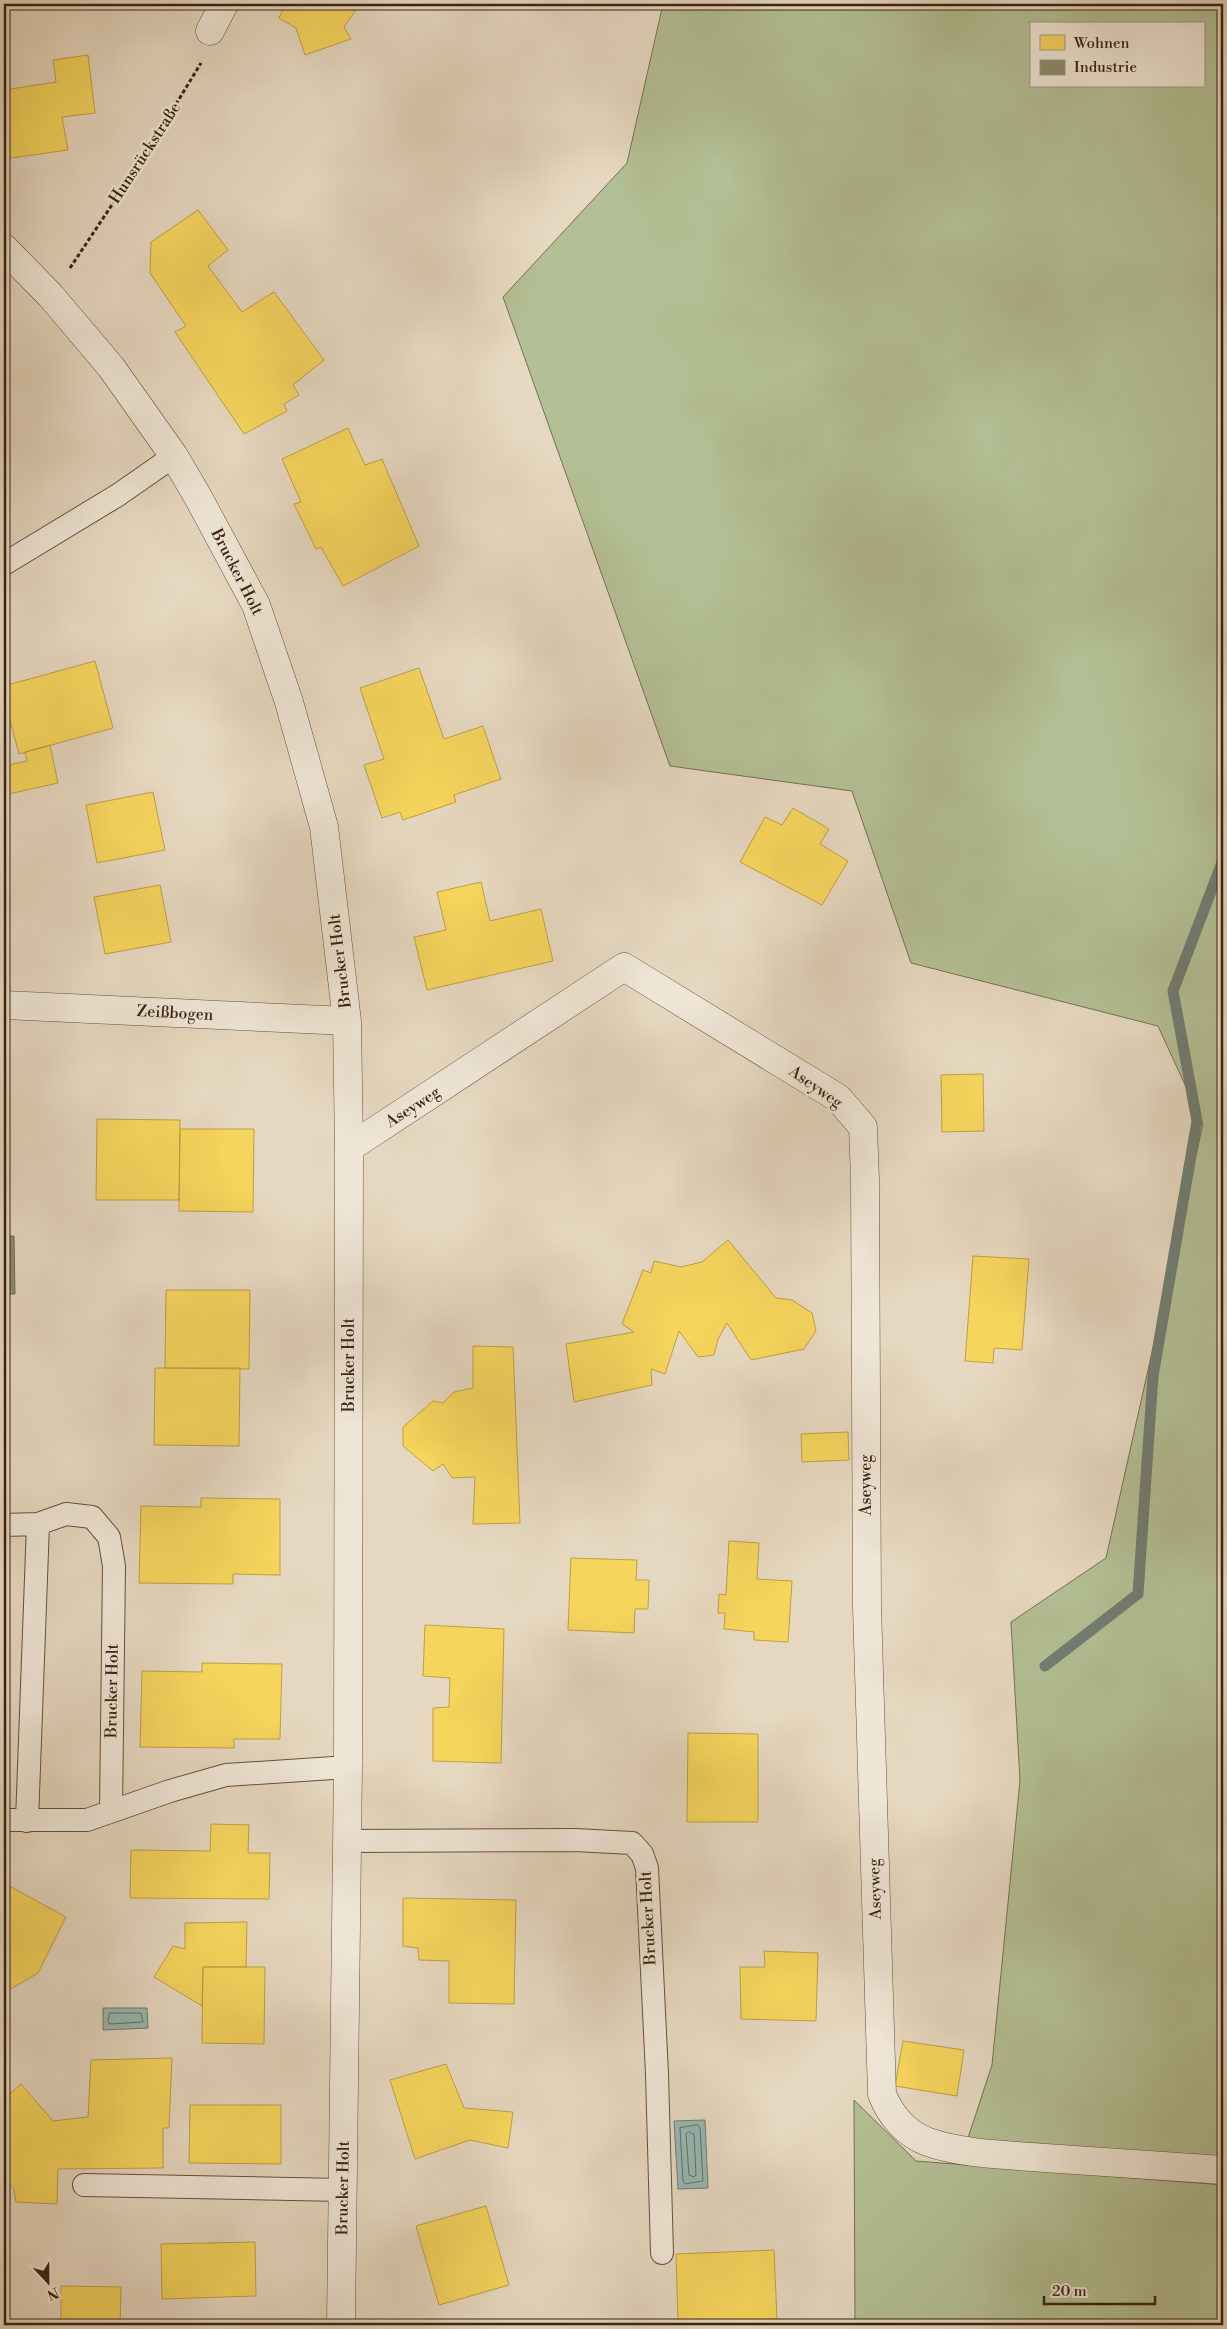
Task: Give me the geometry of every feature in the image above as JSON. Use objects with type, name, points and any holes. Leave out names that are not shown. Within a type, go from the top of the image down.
[{"type":"street","points":[[210,31],[224,4]]},
{"type":"street","name":"Brucker Holt","points":[[4,248],[50,295],[111,367],[174,456],[256,605],[289,702],[324,826],[347,1020],[349,1148],[348,1767],[341,2325]]},
{"type":"street","name":"Aseyweg","points":[[349,1148],[624,967],[838,1098],[863,1127],[866,1180],[867,1607],[882,2094],[891,2113],[907,2130],[926,2142],[953,2148],[1012,2155],[1223,2170]]},
{"type":"street","name":"Zeißbogen","points":[[4,1005],[347,1020]]},
{"type":"lane","points":[[4,564],[118,495],[174,456]]},
{"type":"lane","name":"Brucker Holt","points":[[4,1525],[38,1524],[66,1514],[92,1517],[109,1537],[114,1566],[110,1811]]},
{"type":"lane","points":[[27,1820],[38,1524]]},
{"type":"lane","points":[[4,1820],[87,1820],[170,1790],[226,1775],[348,1767]]},
{"type":"lane","name":"Brucker Holt","points":[[347,1841],[575,1840],[632,1843],[642,1854],[647,1868],[657,2074],[662,2253]]},
{"type":"lane","points":[[84,2185],[343,2190]]},
{"type":"path","name":"Hunsrückstraße","points":[[50,295],[147,152],[208,53],[210,31]]},
{"type":"green space","points":[[663,4],[1223,4],[1223,2164],[966,2144],[992,2065],[1020,1781],[1011,1622],[1106,1558],[1203,1124],[1158,1026],[911,963],[852,791],[670,766],[503,297],[627,163]]},
{"type":"green space","points":[[854,2100],[916,2161],[1223,2185],[1223,2325],[855,2324]]},
{"type":"water","points":[[103,2008],[147,2008],[148,2028],[103,2030]]},
{"type":"water","points":[[705,2120],[708,2188],[678,2189],[674,2121]]},
{"type":"building: Wohnen","points":[[285,4],[360,4],[344,27],[351,39],[305,55],[296,28],[279,18]]},
{"type":"building: Wohnen","points":[[88,55],[95,113],[62,117],[68,150],[4,159],[4,90],[56,82],[53,60]]},
{"type":"building: Wohnen","points":[[198,210],[228,250],[208,266],[242,312],[274,292],[324,360],[293,385],[299,395],[284,404],[287,411],[244,434],[175,332],[186,326],[150,273],[151,242]]},
{"type":"building: Wohnen","points":[[348,428],[365,465],[382,459],[419,546],[343,586],[321,547],[316,549],[294,504],[301,502],[282,459]]},
{"type":"building: Wohnen","points":[[95,661],[113,728],[19,754],[4,697],[4,686]]},
{"type":"building: Wohnen","points":[[419,668],[444,739],[483,726],[501,779],[454,795],[456,802],[403,820],[400,812],[382,818],[364,765],[384,759],[360,688]]},
{"type":"building: Wohnen","points":[[50,745],[58,783],[4,795],[4,766],[27,761],[25,752]]},
{"type":"building: Wohnen","points":[[153,792],[165,850],[97,863],[86,805]]},
{"type":"building: Wohnen","points":[[793,808],[829,829],[820,844],[848,861],[822,905],[740,862],[765,817],[782,825]]},
{"type":"building: Wohnen","points":[[481,882],[490,921],[541,909],[553,961],[427,990],[414,937],[446,930],[437,892]]},
{"type":"building: Wohnen","points":[[160,885],[171,942],[105,954],[94,897]]},
{"type":"building: Wohnen","points":[[983,1074],[984,1131],[942,1132],[941,1075]]},
{"type":"building: Wohnen","points":[[97,1119],[180,1120],[179,1200],[96,1200]]},
{"type":"building: Wohnen","points":[[180,1129],[254,1129],[253,1212],[179,1211]]},
{"type":"building: Wohnen","points":[[728,1240],[776,1298],[792,1300],[812,1313],[816,1331],[804,1349],[751,1360],[727,1323],[718,1339],[714,1355],[698,1357],[679,1331],[665,1374],[651,1369],[652,1385],[574,1402],[566,1344],[634,1332],[622,1324],[643,1270],[651,1273],[654,1261],[681,1267],[702,1262]]},
{"type":"building: Wohnen","points":[[973,1256],[1029,1259],[1022,1350],[994,1348],[993,1363],[965,1361]]},
{"type":"building: Wohnen","points":[[166,1290],[250,1290],[249,1369],[165,1368]]},
{"type":"building: Wohnen","points":[[473,1346],[513,1347],[520,1523],[473,1524],[475,1477],[452,1478],[443,1464],[433,1471],[403,1446],[403,1427],[433,1401],[443,1403],[454,1392],[473,1388]]},
{"type":"building: Wohnen","points":[[155,1368],[240,1368],[239,1446],[154,1445]]},
{"type":"building: Wohnen","points":[[848,1432],[849,1460],[802,1462],[801,1434]]},
{"type":"building: Wohnen","points":[[201,1498],[280,1499],[280,1575],[233,1574],[233,1584],[139,1583],[141,1506],[201,1507]]},
{"type":"building: Wohnen","points":[[729,1541],[759,1543],[757,1579],[792,1581],[788,1642],[754,1640],[754,1632],[724,1629],[725,1613],[718,1613],[719,1594],[726,1595]]},
{"type":"building: Wohnen","points":[[571,1558],[637,1560],[636,1580],[649,1580],[648,1609],[635,1609],[634,1633],[568,1630]]},
{"type":"building: Wohnen","points":[[425,1625],[504,1629],[501,1763],[433,1761],[433,1708],[449,1707],[450,1678],[423,1676]]},
{"type":"building: Wohnen","points":[[202,1663],[282,1664],[280,1739],[234,1739],[234,1748],[140,1747],[142,1671],[202,1672]]},
{"type":"building: Wohnen","points":[[688,1733],[758,1734],[758,1822],[687,1822]]},
{"type":"building: Wohnen","points":[[211,1824],[249,1825],[248,1853],[270,1853],[269,1899],[130,1898],[131,1850],[210,1851]]},
{"type":"building: Wohnen","points":[[4,1883],[66,1917],[38,1973],[4,1993]]},
{"type":"building: Wohnen","points":[[403,1898],[516,1900],[514,2004],[449,2003],[449,1961],[419,1960],[418,1948],[403,1946]]},
{"type":"building: Wohnen","points":[[247,1922],[246,1967],[203,1967],[202,2006],[154,1977],[173,1946],[185,1949],[185,1923]]},
{"type":"building: Wohnen","points":[[764,1951],[818,1953],[816,2021],[741,2019],[740,1967],[765,1967]]},
{"type":"building: Wohnen","points":[[203,1967],[265,1967],[264,2044],[202,2043]]},
{"type":"building: Wohnen","points":[[903,2041],[964,2050],[957,2096],[895,2086]]},
{"type":"building: Wohnen","points":[[172,2058],[169,2128],[163,2128],[163,2168],[58,2169],[57,2204],[16,2202],[14,2190],[4,2177],[4,2099],[21,2084],[53,2121],[88,2117],[91,2060]]},
{"type":"building: Wohnen","points":[[446,2064],[464,2108],[513,2112],[508,2148],[470,2140],[415,2159],[390,2080]]},
{"type":"building: Wohnen","points":[[190,2105],[281,2105],[281,2164],[189,2163]]},
{"type":"building: Wohnen","points":[[486,2206],[509,2285],[439,2305],[416,2226]]},
{"type":"building: Wohnen","points":[[255,2242],[256,2296],[162,2299],[161,2244]]},
{"type":"building: Wohnen","points":[[774,2250],[777,2319],[678,2323],[676,2254]]},
{"type":"building: Wohnen","points":[[61,2286],[121,2287],[120,2325],[61,2325]]},
{"type":"building: Industrie","points":[[4,1236],[14,1236],[15,1294],[4,1294]]},
{"type":"waterway","points":[[1045,1666],[1138,1594],[1153,1376],[1197,1121],[1173,991],[1223,860]]}]
